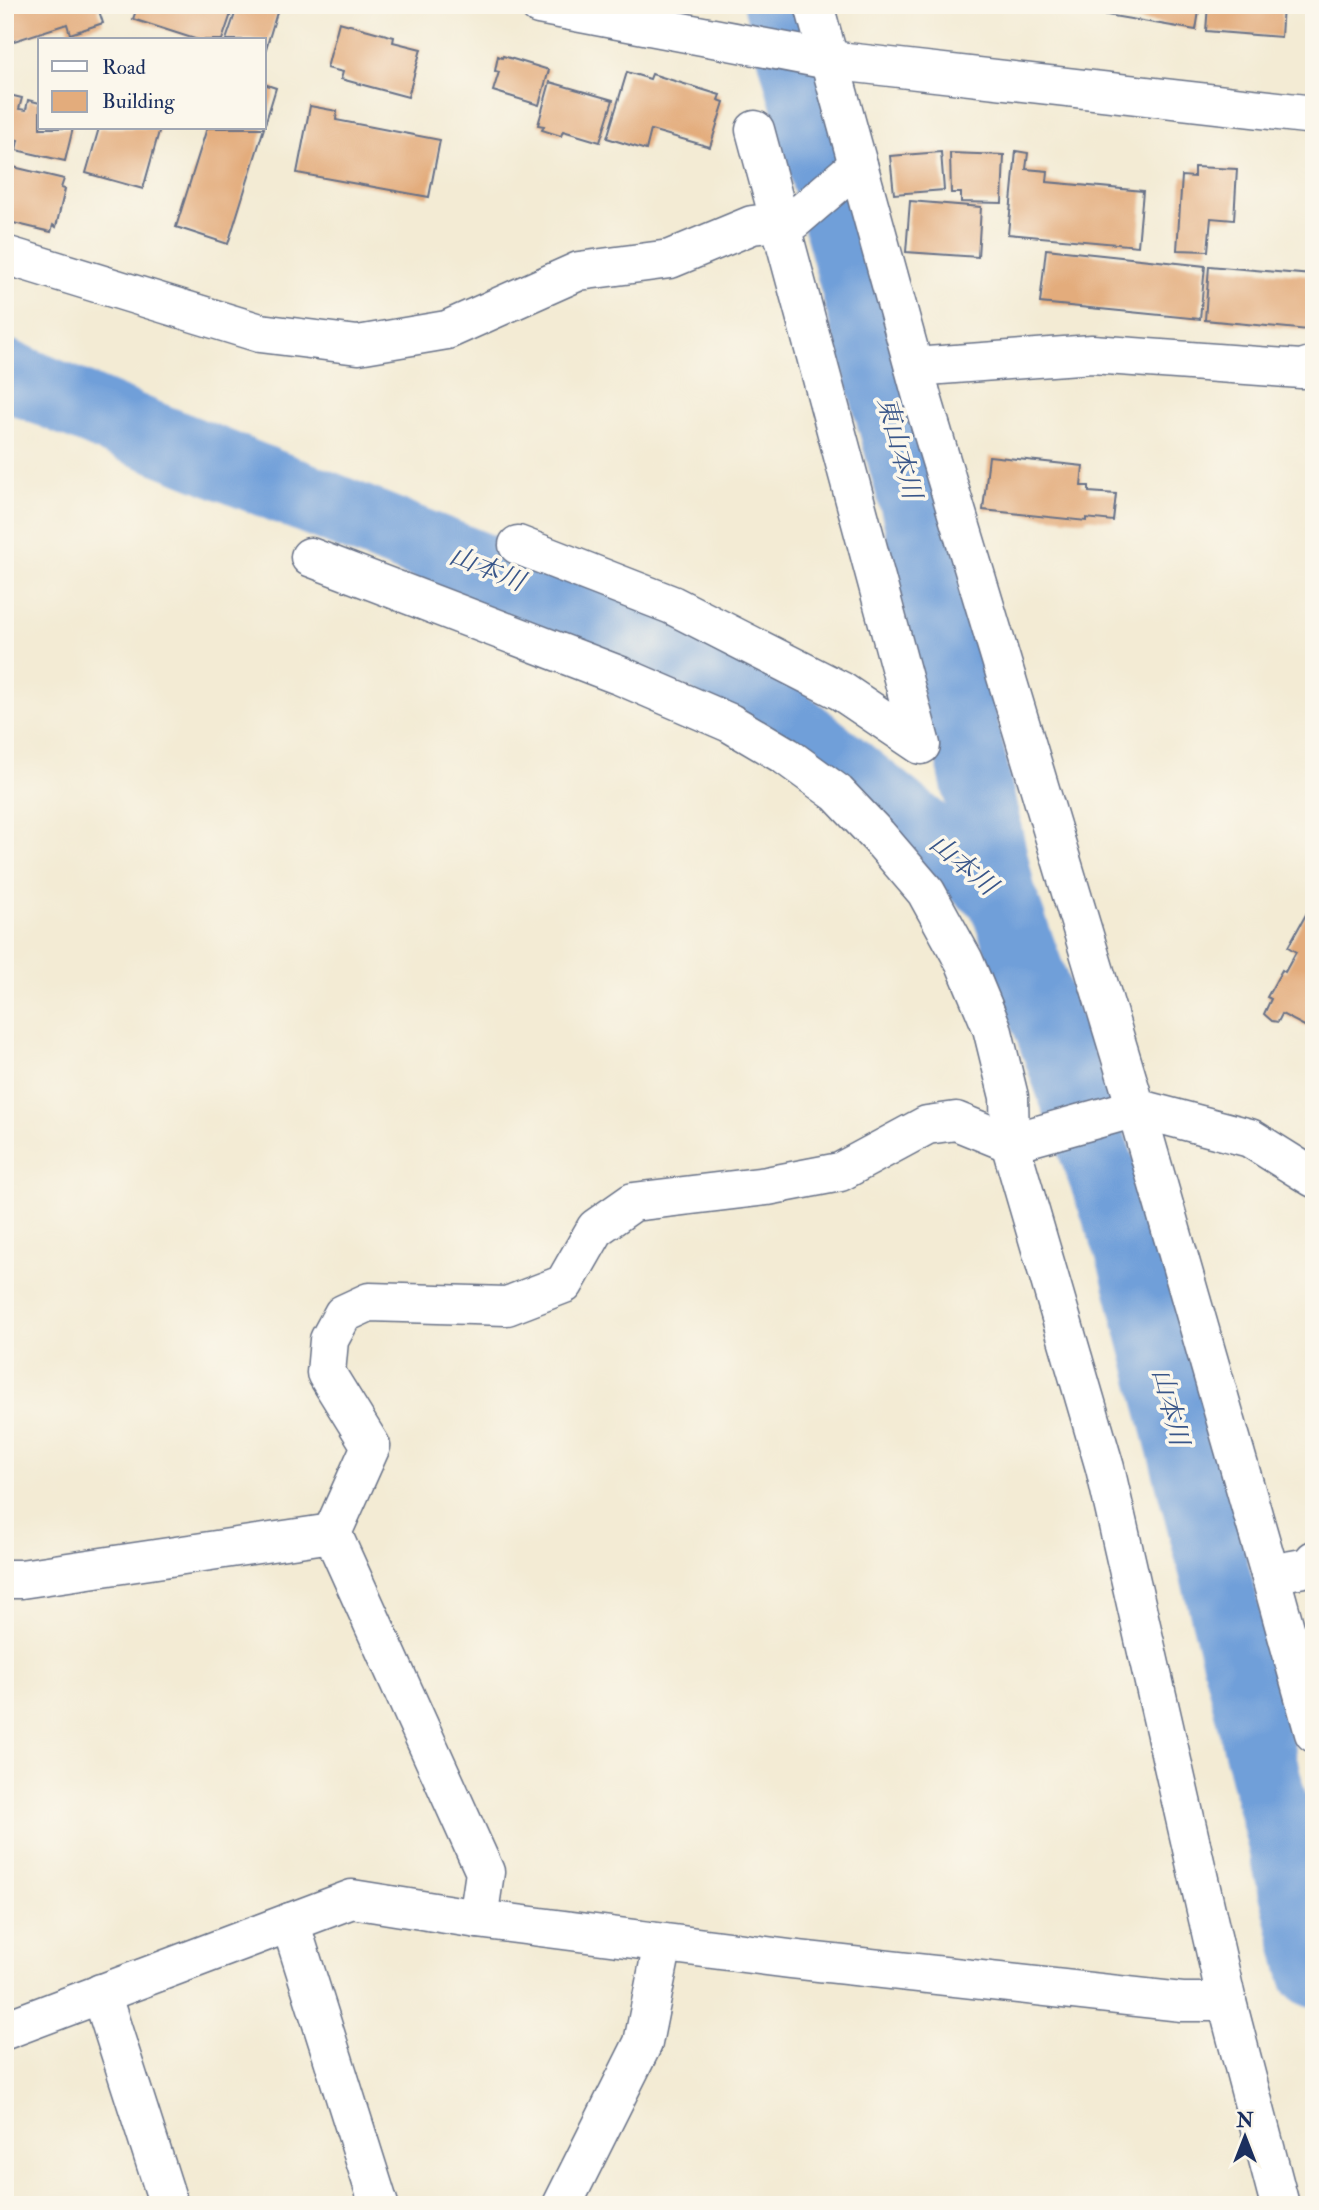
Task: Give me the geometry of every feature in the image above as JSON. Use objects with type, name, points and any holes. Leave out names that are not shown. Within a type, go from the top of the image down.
[{"type":"street","points":[[539,5],[821,58],[1314,116]]},
{"type":"street","points":[[814,5],[821,58],[858,165],[914,367],[1136,1108],[1314,1733]]},
{"type":"street","points":[[518,545],[684,611],[841,691],[921,745],[787,220],[755,130]]},
{"type":"street","points":[[5,254],[260,333],[358,345],[447,330],[579,271],[670,259],[752,225],[787,220],[858,165]]},
{"type":"street","points":[[914,367],[1092,354],[1301,369],[1314,365]]},
{"type":"street","points":[[310,557],[621,676],[718,718],[786,756],[837,793],[926,892],[964,961],[992,1028],[1009,1097],[1010,1143],[1105,1468],[1227,2002],[1280,2205]]},
{"type":"street","points":[[478,1919],[485,1872],[332,1533],[371,1446],[326,1373],[328,1340],[342,1314],[369,1302],[507,1306],[564,1284],[596,1228],[633,1202],[767,1186],[840,1172],[927,1125],[956,1121],[1010,1143],[1136,1108],[1250,1138],[1314,1178]]},
{"type":"street","points":[[5,1579],[21,1580],[332,1533]]},
{"type":"street","points":[[1270,1574],[1309,1567],[1314,1560]]},
{"type":"street","points":[[5,2030],[352,1899],[478,1919],[790,1959],[1155,2000],[1227,2002]]},
{"type":"street","points":[[290,1922],[379,2205]]},
{"type":"street","points":[[562,2205],[643,2043],[663,1942]]},
{"type":"street","points":[[101,1993],[169,2205]]},
{"type":"building","points":[[5,5],[97,5],[103,23],[70,34],[67,24],[5,44]]},
{"type":"building","points":[[138,5],[234,5],[223,38],[192,38],[133,19]]},
{"type":"building","points":[[238,5],[275,5],[278,9],[266,49],[266,38],[227,38]]},
{"type":"building","points":[[1102,5],[1200,5],[1196,30],[1101,14]]},
{"type":"building","points":[[1208,5],[1283,5],[1281,37],[1206,31]]},
{"type":"building","points":[[339,22],[394,37],[393,42],[421,49],[408,97],[341,79],[343,72],[327,68]]},
{"type":"building","points":[[498,56],[549,70],[539,105],[493,91],[499,72],[495,71]]},
{"type":"building","points":[[627,72],[650,79],[652,74],[720,95],[718,100],[724,102],[710,147],[651,130],[646,150],[607,138]]},
{"type":"building","points":[[550,82],[613,100],[600,142],[563,131],[561,136],[542,130],[544,126],[538,125]]},
{"type":"building","points":[[266,85],[276,88],[266,121]]},
{"type":"building","points":[[5,94],[22,98],[19,109],[26,110],[28,100],[38,102],[38,130],[73,130],[65,161],[16,150],[18,140],[5,137]]},
{"type":"building","points":[[310,106],[337,111],[336,120],[440,140],[429,197],[297,173]]},
{"type":"building","points":[[98,130],[159,130],[143,189],[86,173]]},
{"type":"building","points":[[206,130],[263,130],[228,244],[176,227]]},
{"type":"building","points":[[1016,151],[1028,153],[1026,169],[1048,171],[1047,182],[1143,191],[1138,246],[1008,234]]},
{"type":"building","points":[[941,152],[944,190],[894,194],[890,156]]},
{"type":"building","points":[[950,153],[1004,155],[1002,203],[961,202],[961,193],[951,193]]},
{"type":"building","points":[[5,165],[64,179],[61,188],[65,189],[56,227],[53,225],[51,232],[5,221]]},
{"type":"building","points":[[1194,167],[1237,169],[1234,220],[1211,218],[1208,251],[1177,250],[1182,176],[1194,177]]},
{"type":"building","points":[[910,201],[981,207],[978,257],[906,252]]},
{"type":"building","points":[[1046,249],[1205,266],[1200,319],[1040,303]]},
{"type":"building","points":[[1209,266],[1312,275],[1308,330],[1205,320]]},
{"type":"building","points":[[989,456],[1083,466],[1081,486],[1089,486],[1089,492],[1116,494],[1113,521],[1086,518],[1086,521],[983,510]]},
{"type":"building","points":[[1314,900],[1314,1031],[1282,1014],[1278,1022],[1272,1021],[1264,1014],[1271,999],[1267,997],[1296,952],[1288,947]]},
{"type":"waterway","name":"山本川","points":[[779,5],[915,505],[1001,895],[1130,1250],[1225,1612],[1314,1972]]},
{"type":"waterway","name":"山本川","points":[[5,374],[146,434],[709,659],[1001,895]]},
{"type":"water label","name":"東山本川","points":[[899,448]]}]
